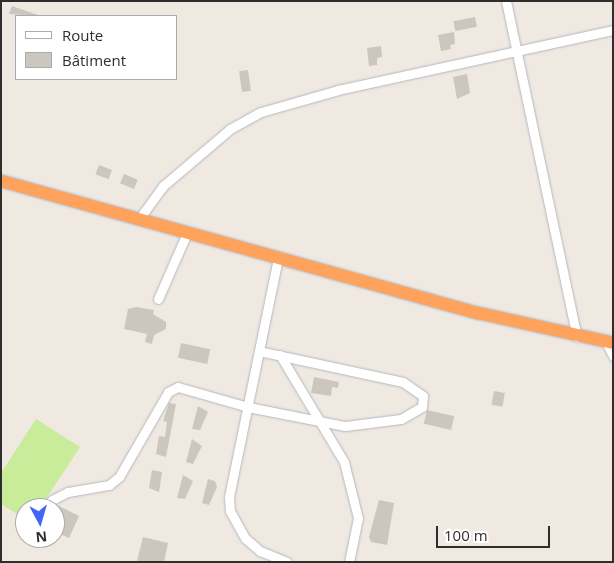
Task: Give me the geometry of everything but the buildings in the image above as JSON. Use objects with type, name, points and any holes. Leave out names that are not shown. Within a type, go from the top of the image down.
[{"type":"highway","points":[[1,181],[278,258],[577,337],[609,342]]},
{"type":"street","points":[[506,1],[577,337]]},
{"type":"street","points":[[139,219],[163,186],[230,130],[261,112],[338,90],[516,49],[613,30]]},
{"type":"street","points":[[158,299],[187,233]]},
{"type":"street","points":[[278,258],[248,407],[230,512],[245,538],[260,551],[287,562]]},
{"type":"street","points":[[609,342],[613,356]]},
{"type":"street","points":[[56,498],[68,492],[110,485],[119,477],[168,392],[178,388],[248,407],[344,426],[401,419],[418,412],[423,396],[402,382],[259,351]]},
{"type":"street","points":[[280,355],[322,421],[344,462],[354,490],[358,518],[349,562]]},
{"type":"green space","points":[[36,419],[80,447],[47,498],[15,498],[15,513],[1,504],[1,473]]}]
